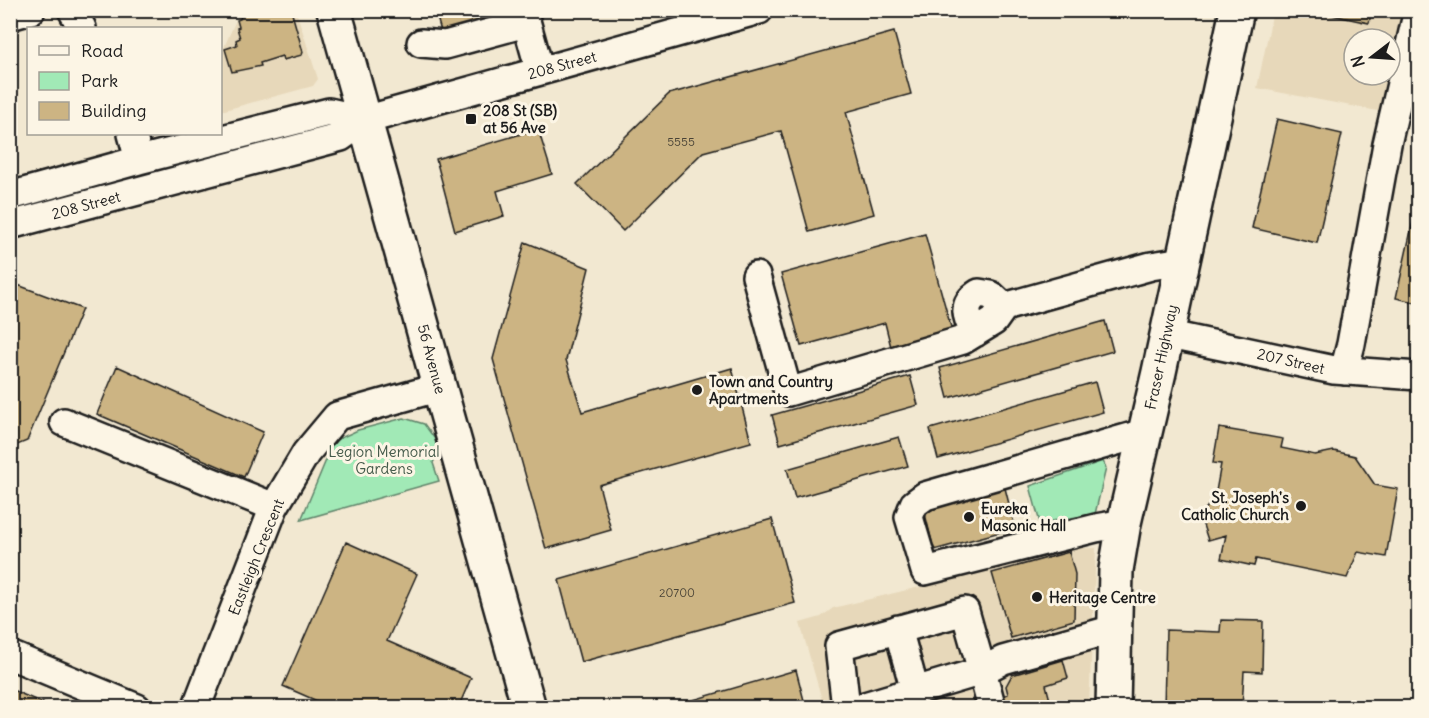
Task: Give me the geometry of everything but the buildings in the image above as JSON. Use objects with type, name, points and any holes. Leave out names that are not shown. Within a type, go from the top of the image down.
[{"type":"main road","name":"56 Avenue","points":[[334,10],[529,708]]},
{"type":"main road","name":"Fraser Highway","points":[[1113,708],[1116,570],[1124,523],[1237,10]]},
{"type":"street","points":[[10,16],[31,10]]},
{"type":"street","points":[[72,10],[81,27]]},
{"type":"street","name":"208 Street","points":[[10,225],[341,137],[365,120],[759,10]]},
{"type":"street","points":[[1344,371],[1387,144],[1418,10]]},
{"type":"street","points":[[421,43],[445,45],[524,17],[540,71]]},
{"type":"street","name":"208 Street","points":[[10,195],[329,112],[365,120]]},
{"type":"street","points":[[132,135],[139,160]]},
{"type":"street","points":[[756,276],[788,392],[963,340],[994,321],[1004,307],[1151,266],[1183,261]]},
{"type":"street","name":"207 Street","points":[[1165,334],[1344,371],[1419,376]]},
{"type":"street","name":"Eastleigh Crescent","points":[[196,708],[274,507],[306,453],[337,416],[440,387]]},
{"type":"street","points":[[64,422],[274,507]]},
{"type":"street","points":[[1124,523],[926,570],[909,517],[914,504],[925,496],[1144,433]]},
{"type":"street","points":[[846,708],[839,645],[965,611],[992,708]]},
{"type":"street","points":[[898,629],[915,691]]},
{"type":"street","points":[[858,708],[982,671],[1003,660],[1114,629]]},
{"type":"street","points":[[10,655],[136,708]]},
{"type":"shaded area","points":[[240,11],[296,11],[318,79],[313,86],[222,111],[222,52]]},
{"type":"shaded area","points":[[1273,11],[1406,11],[1402,29],[1342,27],[1342,87],[1389,87],[1383,112],[1257,88]]},
{"type":"shaded area","points":[[1079,548],[1096,548],[1089,707],[824,707],[800,623],[821,617],[833,608]]},
{"type":"green space","name":"Legion Memorial Gardens","points":[[404,418],[424,424],[435,439],[438,452],[433,463],[439,481],[301,520],[334,441],[358,430]]},
{"type":"green space","points":[[1103,461],[1106,468],[1095,514],[1040,523],[1030,486]]},
{"type":"place","name":"208 St (SB) at 56 Ave","points":[[471,119]]},
{"type":"place","name":"Town and Country Apartments","points":[[697,390]]},
{"type":"place","name":"St. Joseph's Catholic Church","points":[[1301,506]]},
{"type":"place","name":"Eureka Masonic Hall","points":[[969,517]]},
{"type":"place","name":"Heritage Centre","points":[[1037,597]]}]
